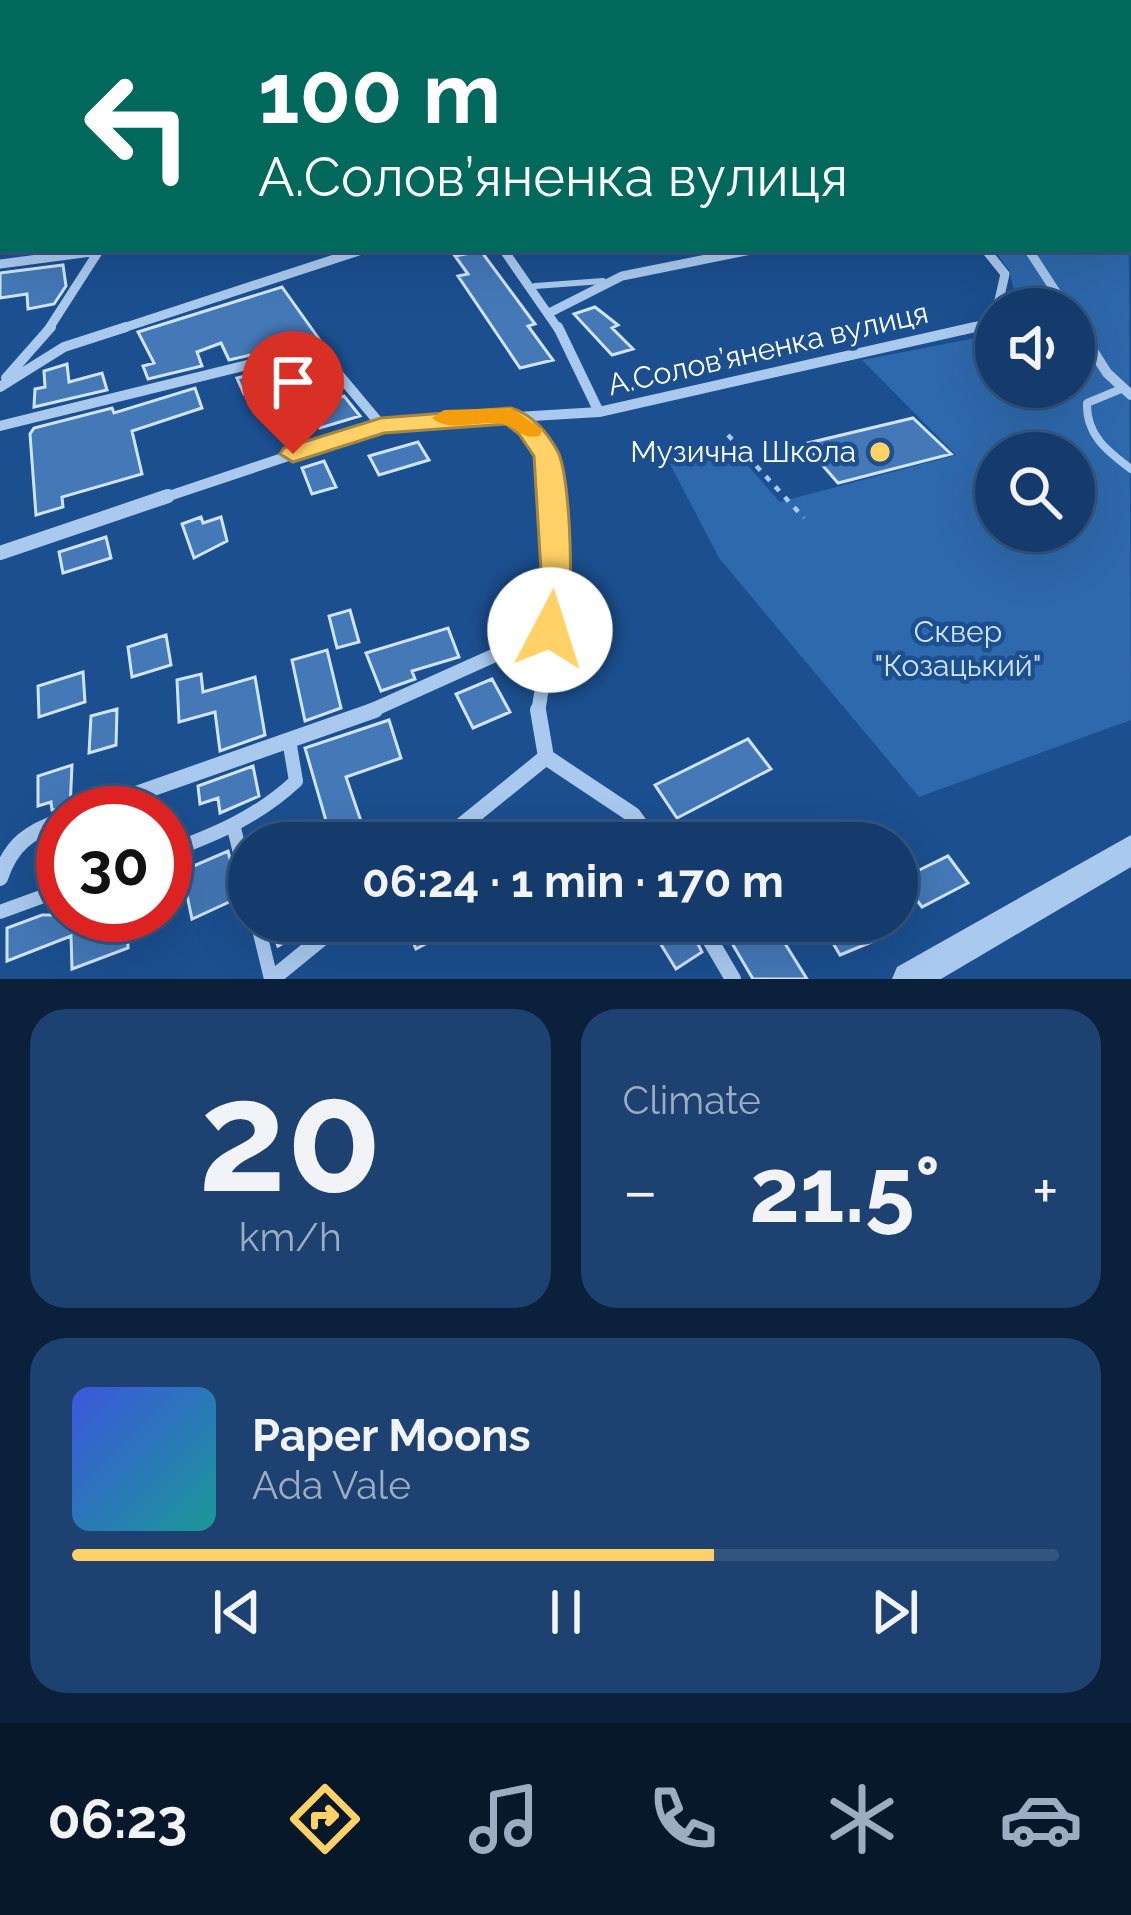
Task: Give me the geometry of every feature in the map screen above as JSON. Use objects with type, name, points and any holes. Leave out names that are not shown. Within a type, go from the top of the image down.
[{"type":"street","points":[[0,264],[86,252]]},
{"type":"street","points":[[0,386],[52,325],[99,252]]},
{"type":"street","points":[[0,386],[64,347],[356,252]]},
{"type":"street","points":[[506,252],[551,311],[599,412]]},
{"type":"street","points":[[551,311],[574,293],[604,281],[742,252]]},
{"type":"street","points":[[988,252],[1005,274],[1002,288]]},
{"type":"street","points":[[1030,252],[1053,288]]},
{"type":"street","name":"А.Солов’яненка вулиця","points":[[0,553],[381,425],[599,412],[975,319]]},
{"type":"street","points":[[0,426],[308,350],[319,351],[381,425]]},
{"type":"street","points":[[1095,350],[1126,392]]},
{"type":"street","points":[[511,416],[528,428],[547,456],[557,587],[537,720],[545,757],[638,822]]},
{"type":"street","points":[[159,786],[388,705],[550,630]]},
{"type":"street","points":[[466,822],[545,757]]},
{"type":"street","points":[[0,878],[7,852],[16,840],[36,831]]},
{"type":"street","points":[[909,979],[1131,850]]},
{"type":"street","points":[[272,979],[318,942]]},
{"type":"street","points":[[711,942],[733,979]]},
{"type":"lane","points":[[535,286],[604,281]]},
{"type":"lane","points":[[1126,392],[1087,403],[1085,412],[1090,431],[1131,469]]},
{"type":"lane","points":[[245,822],[296,781],[289,740]]},
{"type":"lane","points":[[192,844],[228,831]]},
{"type":"lane","points":[[0,911],[36,898]]},
{"type":"lane","points":[[262,942],[272,979]]},
{"type":"path","points":[[728,435],[804,518]]},
{"type":"green space","name":"Сквер \"Козацький\"","points":[[995,252],[1129,252],[1131,720],[919,797],[719,558],[670,464],[733,449],[780,502],[956,455],[862,360],[975,338],[975,408],[1095,408],[1095,288],[1014,288],[1009,270]]},
{"type":"building","points":[[482,252],[535,324],[528,326],[553,360],[520,368],[458,276],[468,274],[455,256]]},
{"type":"building","points":[[63,265],[66,286],[54,304],[28,309],[27,294],[0,298],[0,273]]},
{"type":"building","points":[[282,287],[319,339],[229,360],[221,343],[197,352],[202,366],[148,379],[143,366],[154,363],[138,332]]},
{"type":"building","points":[[595,307],[618,325],[612,328],[633,349],[612,355],[574,314]]},
{"type":"building","points":[[311,360],[335,399],[344,396],[360,416],[320,428],[294,380],[244,394],[237,378]]},
{"type":"building","points":[[67,364],[69,382],[102,373],[107,390],[34,407],[35,389],[45,387],[44,371]]},
{"type":"building","points":[[195,388],[202,408],[132,431],[142,474],[62,497],[63,507],[36,515],[30,434],[34,428],[112,408],[114,413]]},
{"type":"building","name":"Музична Школа","points":[[913,418],[951,454],[838,483],[804,444]]},
{"type":"building","points":[[418,442],[429,460],[379,475],[369,456]]},
{"type":"building","points":[[324,461],[336,487],[312,494],[302,468]]},
{"type":"building","points":[[201,517],[203,523],[221,517],[227,541],[194,558],[182,524]]},
{"type":"building","points":[[106,537],[111,558],[63,573],[59,552]]},
{"type":"building","points":[[350,610],[359,642],[337,648],[329,616]]},
{"type":"building","points":[[448,628],[459,657],[412,671],[415,679],[381,691],[366,653]]},
{"type":"building","points":[[166,635],[171,665],[132,677],[128,647]]},
{"type":"building","points":[[327,650],[341,708],[305,721],[292,660]]},
{"type":"building","points":[[83,672],[85,702],[39,717],[38,686]]},
{"type":"building","points":[[201,674],[203,692],[255,677],[265,735],[220,751],[215,712],[179,722],[177,680]]},
{"type":"building","points":[[492,679],[510,712],[473,728],[456,694]]},
{"type":"building","points":[[117,709],[116,745],[89,753],[91,716]]},
{"type":"building","points":[[389,720],[401,758],[346,777],[361,822],[326,822],[305,748]]},
{"type":"building","points":[[748,739],[771,769],[677,818],[655,785]]},
{"type":"building","points":[[72,765],[71,786],[38,786],[38,776]]},
{"type":"building","points":[[253,766],[259,796],[220,813],[218,798],[200,804],[198,786]]},
{"type":"building","points":[[228,851],[228,902],[192,919],[192,867]]},
{"type":"building","points":[[948,856],[968,883],[922,907],[918,871]]},
{"type":"building","points":[[36,917],[36,942],[56,942],[7,961],[7,928]]},
{"type":"building","points":[[71,942],[128,942],[128,948],[72,969]]},
{"type":"building","points":[[659,942],[697,942],[702,952],[676,969]]},
{"type":"building","points":[[731,942],[784,942],[807,979],[753,979]]},
{"type":"building","points":[[832,942],[871,942],[840,955]]},
{"type":"slow traffic","points":[[444,418],[511,416],[530,430]]},
{"type":"place","name":"Музична Школа","points":[[880,452]]},
{"type":"route","points":[[293,454],[381,425],[511,416],[528,428],[547,456],[557,587],[550,630]]}]
